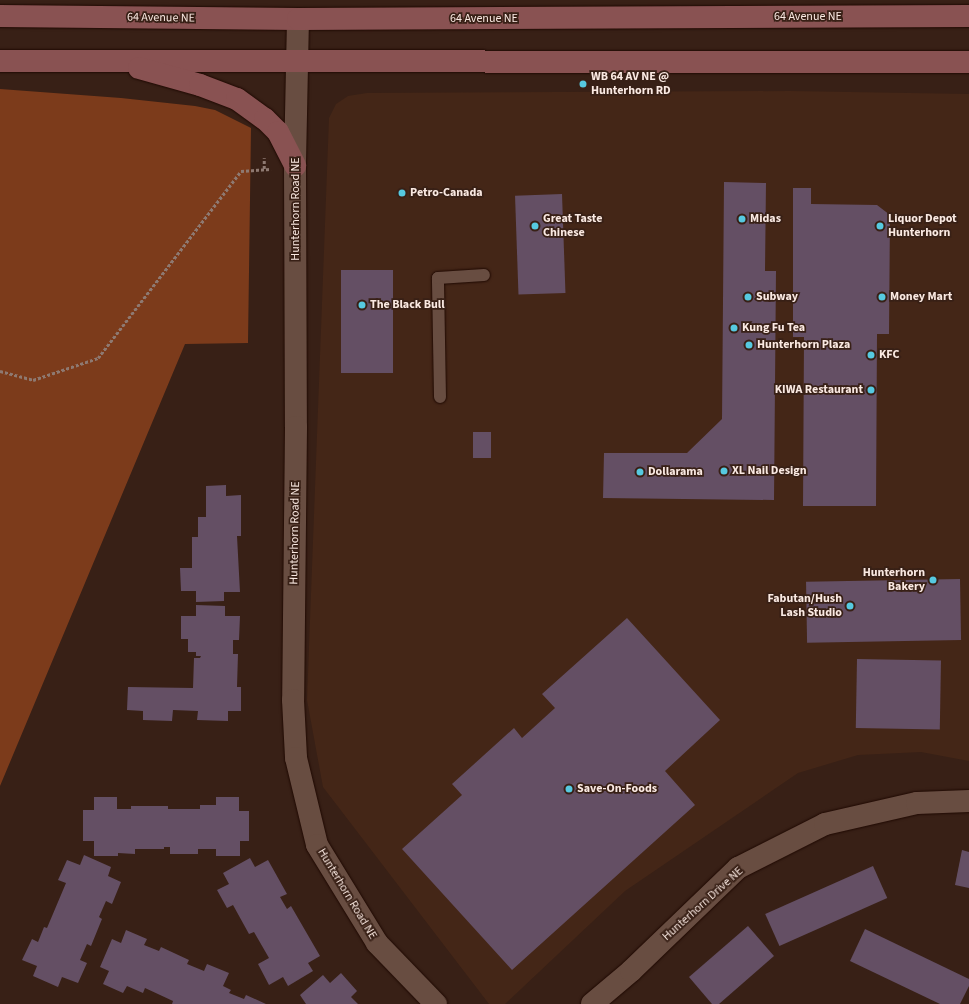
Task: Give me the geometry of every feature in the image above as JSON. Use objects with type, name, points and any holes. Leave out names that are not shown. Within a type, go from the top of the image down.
[{"type":"main road","name":"64 Avenue NE","points":[[0,16],[298,19],[969,16]]},
{"type":"main road","points":[[0,61],[969,62]]},
{"type":"main road","points":[[113,61],[200,85],[237,99],[265,119],[278,132],[295,167]]},
{"type":"street","name":"Hunterhorn Road NE","points":[[298,19],[295,167],[296,427],[293,700],[296,758],[317,844],[378,943],[436,1004]]},
{"type":"street","name":"Hunterhorn Drive NE","points":[[592,1004],[630,971],[738,868],[825,824],[917,803],[969,801]]},
{"type":"lane","points":[[440,397],[438,278],[484,275]]},
{"type":"path","points":[[0,371],[33,380],[98,358],[241,171],[295,167]]},
{"type":"shaded area","points":[[0,89],[121,98],[195,106],[215,110],[251,128],[248,343],[185,344],[0,786]]},
{"type":"shaded area","name":"Hunterhorn Plaza","points":[[789,91],[969,94],[969,761],[921,752],[858,755],[798,773],[625,891],[505,1004],[489,1004],[323,787],[307,700],[329,118],[336,104],[348,96],[367,93]]},
{"type":"building","name":"Hunterhorn Plaza","points":[[724,182],[766,183],[765,271],[776,271],[774,500],[603,498],[604,453],[687,453],[722,419]]},
{"type":"building","points":[[793,188],[811,188],[811,204],[877,205],[890,215],[889,334],[877,334],[876,506],[803,506],[804,337],[793,337]]},
{"type":"building","points":[[562,194],[565,293],[518,295],[515,196]]},
{"type":"building","points":[[341,270],[393,270],[393,373],[341,373]]},
{"type":"building","points":[[473,432],[491,432],[491,458],[473,458]]},
{"type":"building","points":[[226,485],[226,496],[241,495],[241,536],[237,536],[240,592],[224,592],[224,601],[196,602],[196,591],[181,591],[180,568],[192,568],[192,537],[198,537],[198,517],[206,517],[206,486]]},
{"type":"building","points":[[960,579],[961,640],[807,643],[806,582]]},
{"type":"building","points":[[196,605],[225,606],[225,616],[240,616],[239,640],[233,640],[233,654],[238,654],[237,687],[241,687],[241,711],[228,711],[228,721],[197,720],[198,711],[173,710],[172,721],[143,720],[143,711],[127,710],[128,687],[193,688],[194,658],[200,658],[201,656],[196,656],[196,652],[188,652],[188,639],[181,639],[181,616],[196,616]]},
{"type":"building","name":"Save-On-Foods","points":[[627,618],[720,720],[665,771],[695,805],[512,970],[402,849],[462,795],[452,784],[514,728],[522,738],[555,708],[542,694]]},
{"type":"building","points":[[857,659],[941,660],[940,729],[856,728]]},
{"type":"building","points":[[94,797],[117,797],[117,809],[131,809],[131,806],[168,806],[168,809],[200,809],[200,805],[216,805],[216,797],[239,797],[239,811],[249,811],[249,841],[240,841],[240,856],[216,856],[216,849],[198,849],[198,854],[170,854],[170,847],[164,847],[164,849],[135,849],[135,854],[118,853],[118,856],[94,856],[94,841],[83,841],[83,810],[94,810]]},
{"type":"building","points":[[962,850],[969,852],[969,888],[955,885]]},
{"type":"building","points":[[84,855],[111,867],[108,876],[121,882],[112,904],[106,901],[99,917],[102,919],[91,946],[87,944],[80,960],[87,963],[78,983],[62,977],[58,987],[33,976],[37,966],[22,960],[32,939],[38,942],[44,927],[47,928],[66,883],[58,880],[67,860],[80,865]]},
{"type":"building","points":[[250,858],[255,867],[268,860],[287,894],[280,897],[287,909],[291,906],[320,956],[308,963],[313,971],[288,986],[283,977],[269,985],[258,964],[269,958],[254,932],[249,934],[233,905],[227,908],[217,890],[229,884],[223,873]]},
{"type":"building","points":[[873,866],[887,898],[779,946],[765,914]]},
{"type":"building","points":[[748,926],[774,956],[719,1004],[712,1004],[689,977]]},
{"type":"building","points":[[865,929],[969,979],[969,986],[960,1004],[940,1004],[850,961]]},
{"type":"building","points":[[126,930],[147,939],[144,945],[159,951],[161,947],[189,960],[187,964],[204,971],[207,964],[229,973],[223,986],[231,990],[229,993],[244,999],[246,995],[266,1004],[172,1004],[173,1001],[145,988],[143,993],[127,986],[123,993],[103,984],[109,971],[100,967],[112,939],[121,943]]},
{"type":"building","points":[[341,973],[357,991],[351,997],[358,1004],[306,1004],[300,995],[323,975],[330,983]]},
{"type":"place","name":"WB 64 AV NE @ Hunterhorn RD","points":[[583,84]]},
{"type":"place","name":"Petro-Canada","points":[[402,193]]},
{"type":"place","name":"Midas","points":[[742,219]]},
{"type":"place","name":"Great Taste Chinese","points":[[535,226]]},
{"type":"place","name":"Liquor Depot Hunterhorn","points":[[880,226]]},
{"type":"place","name":"Subway","points":[[748,297]]},
{"type":"place","name":"Money Mart","points":[[882,297]]},
{"type":"place","name":"The Black Bull","points":[[362,305]]},
{"type":"place","name":"Kung Fu Tea","points":[[734,328]]},
{"type":"place","name":"Hunterhorn Plaza","points":[[749,345]]},
{"type":"place","name":"KFC","points":[[871,355]]},
{"type":"place","name":"KIWA Restaurant","points":[[871,390]]},
{"type":"place","name":"XL Nail Design","points":[[724,471]]},
{"type":"place","name":"Dollarama","points":[[640,472]]},
{"type":"place","name":"Hunterhorn Bakery","points":[[933,580]]},
{"type":"place","name":"Fabutan/Hush Lash Studio","points":[[850,606]]},
{"type":"place","name":"Save-On-Foods","points":[[569,789]]}]
